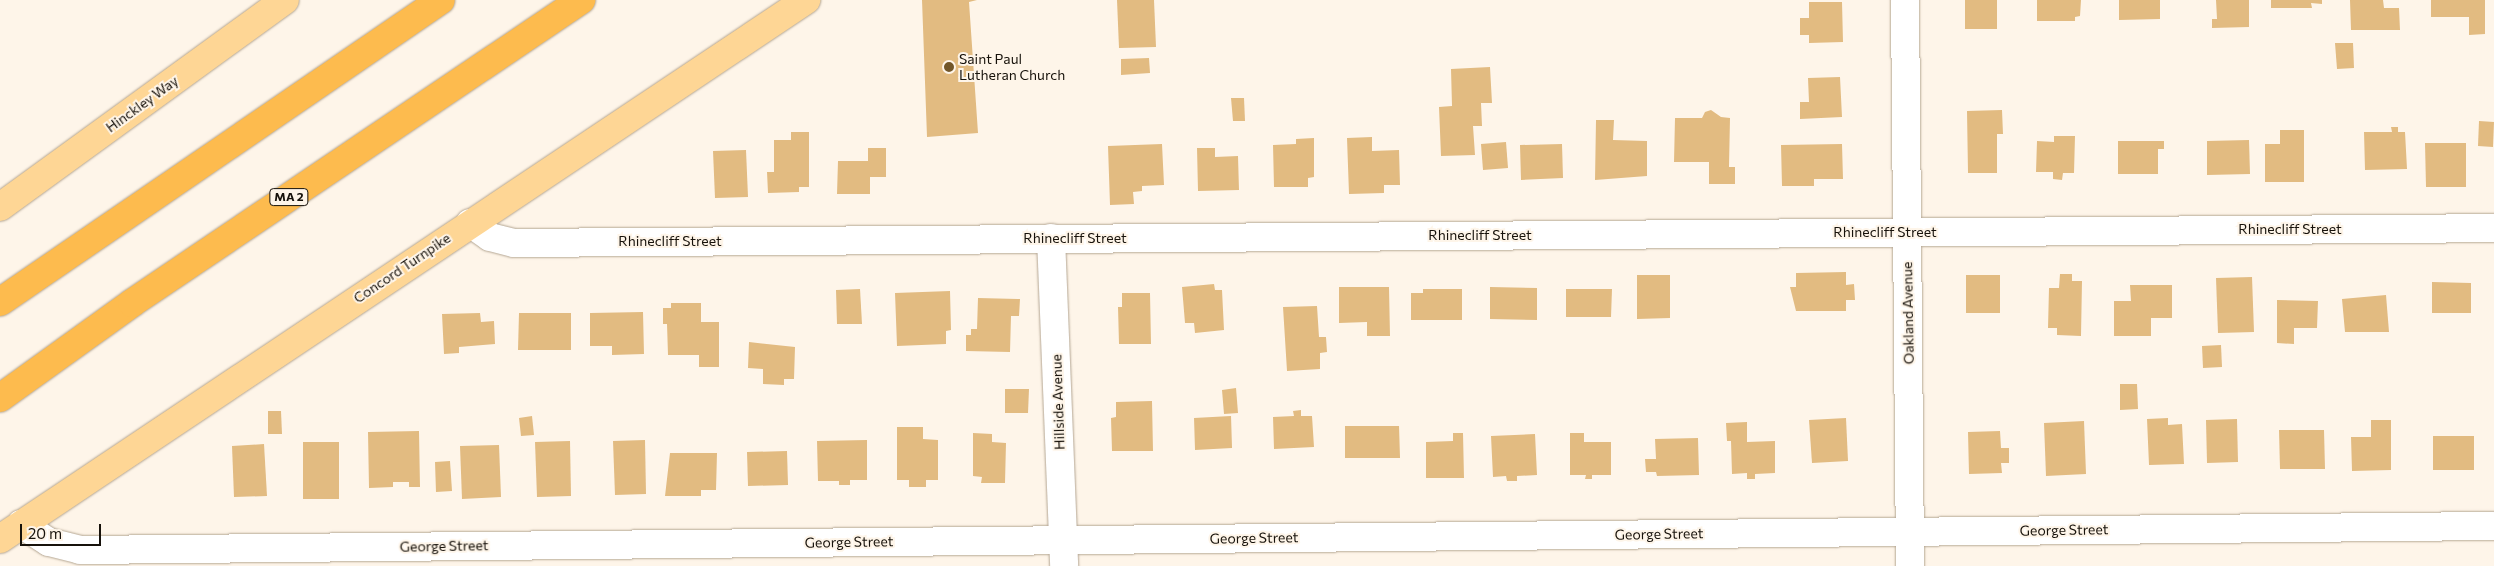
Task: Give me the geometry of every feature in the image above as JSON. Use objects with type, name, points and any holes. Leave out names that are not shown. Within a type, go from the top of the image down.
[{"type":"highway","points":[[0,302],[442,0]]},
{"type":"highway","name":"MA 2","points":[[0,398],[140,297],[580,0]]},
{"type":"main road","name":"Hinckley Way","points":[[0,207],[285,0]]},
{"type":"main road","name":"Concord Turnpike","points":[[11,532],[470,223],[806,0]]},
{"type":"street","name":"Oakland Avenue","points":[[1905,0],[1910,566]]},
{"type":"street","name":"Rhinecliff Street","points":[[470,223],[490,237],[514,243],[2494,228]]},
{"type":"street","name":"Hillside Avenue","points":[[1052,238],[1064,553]]},
{"type":"street","name":"George Street","points":[[11,532],[80,550],[1064,553],[1910,532],[2494,526]]},
{"type":"building","name":"Saint Paul Lutheran Church","points":[[922,0],[977,0],[969,2],[978,133],[927,137]]},
{"type":"building","points":[[1117,0],[1154,0],[1156,47],[1119,48]]},
{"type":"building","points":[[1965,0],[1997,0],[1997,29],[1965,29]]},
{"type":"building","points":[[2037,0],[2081,0],[2080,16],[2075,17],[2075,21],[2037,21]]},
{"type":"building","points":[[2119,0],[2160,0],[2160,19],[2119,20]]},
{"type":"building","points":[[2216,0],[2249,0],[2249,27],[2212,28],[2212,19],[2217,19]]},
{"type":"building","points":[[2271,0],[2322,0],[2322,4],[2311,3],[2312,8],[2271,8]]},
{"type":"building","points":[[2350,0],[2383,0],[2384,8],[2399,8],[2400,30],[2351,30]]},
{"type":"building","points":[[2431,0],[2485,0],[2485,34],[2469,35],[2469,17],[2431,17]]},
{"type":"building","points":[[1809,2],[1842,2],[1843,42],[1809,43],[1809,35],[1800,35],[1800,18],[1809,18]]},
{"type":"building","points":[[2335,43],[2353,43],[2354,68],[2337,69]]},
{"type":"building","points":[[1149,58],[1150,73],[1121,75],[1121,59]]},
{"type":"building","points":[[1490,67],[1492,103],[1481,103],[1482,126],[1473,126],[1475,155],[1441,156],[1439,107],[1452,106],[1451,69]]},
{"type":"building","points":[[1840,77],[1842,117],[1800,119],[1800,102],[1809,102],[1808,78]]},
{"type":"building","points":[[1231,98],[1244,98],[1245,121],[1233,121]]},
{"type":"building","points":[[1711,110],[1721,117],[1730,118],[1729,167],[1735,167],[1735,184],[1709,184],[1709,162],[1674,162],[1675,118],[1702,118],[1705,112]]},
{"type":"building","points":[[2002,110],[2003,134],[1997,134],[1997,173],[1968,173],[1967,111]]},
{"type":"building","points":[[1596,120],[1614,120],[1613,140],[1647,141],[1647,176],[1595,180]]},
{"type":"building","points":[[2479,121],[2494,122],[2493,147],[2478,146]]},
{"type":"building","points":[[2391,127],[2398,127],[2398,132],[2405,132],[2407,169],[2365,170],[2364,132],[2392,132]]},
{"type":"building","points":[[2280,130],[2304,130],[2304,182],[2265,182],[2265,144],[2280,144]]},
{"type":"building","points":[[791,132],[809,132],[809,187],[799,187],[799,192],[768,193],[767,172],[774,172],[774,140],[791,140]]},
{"type":"building","points":[[2054,136],[2075,136],[2074,173],[2063,173],[2062,180],[2053,179],[2053,172],[2036,172],[2037,141],[2054,142]]},
{"type":"building","points":[[1372,137],[1372,151],[1399,150],[1400,185],[1384,185],[1384,193],[1349,194],[1347,138]]},
{"type":"building","points":[[1314,138],[1314,177],[1308,178],[1308,187],[1274,187],[1273,145],[1296,144],[1296,139]]},
{"type":"building","points":[[2249,140],[2250,174],[2207,175],[2207,141]]},
{"type":"building","points":[[2118,141],[2164,141],[2164,149],[2158,149],[2158,174],[2118,174]]},
{"type":"building","points":[[1506,142],[1508,168],[1483,170],[1481,144]]},
{"type":"building","points":[[2425,143],[2466,143],[2466,187],[2426,187]]},
{"type":"building","points":[[1162,144],[1164,185],[1142,186],[1142,191],[1133,192],[1134,204],[1110,205],[1108,146]]},
{"type":"building","points":[[1562,144],[1563,178],[1521,180],[1520,145]]},
{"type":"building","points":[[1842,144],[1843,179],[1814,179],[1814,186],[1782,186],[1781,145]]},
{"type":"building","points":[[868,148],[886,148],[886,177],[870,177],[870,194],[837,194],[838,161],[868,161]]},
{"type":"building","points":[[1197,148],[1215,148],[1215,157],[1238,156],[1239,190],[1198,191]]},
{"type":"building","points":[[746,150],[748,197],[715,198],[713,151]]},
{"type":"building","points":[[1846,272],[1846,285],[1854,284],[1855,300],[1846,300],[1846,311],[1796,311],[1790,287],[1796,287],[1796,273]]},
{"type":"building","points":[[2060,274],[2072,274],[2072,281],[2082,281],[2081,336],[2057,335],[2057,328],[2048,328],[2049,288],[2059,288]]},
{"type":"building","points":[[1637,275],[1670,275],[1670,318],[1637,319]]},
{"type":"building","points":[[1966,275],[2000,275],[2000,313],[1966,313]]},
{"type":"building","points":[[2252,277],[2254,332],[2218,333],[2216,278]]},
{"type":"building","points":[[2432,282],[2471,283],[2471,313],[2432,313]]},
{"type":"building","points":[[1214,284],[1215,290],[1222,290],[1224,330],[1195,333],[1194,323],[1185,323],[1182,287]]},
{"type":"building","points":[[2130,285],[2172,285],[2172,318],[2151,318],[2151,336],[2114,336],[2114,301],[2131,301]]},
{"type":"building","points":[[1339,287],[1389,287],[1390,336],[1367,336],[1367,322],[1339,323]]},
{"type":"building","points":[[1490,287],[1537,288],[1537,320],[1490,319]]},
{"type":"building","points":[[860,289],[862,324],[837,324],[836,290]]},
{"type":"building","points":[[1423,289],[1462,289],[1462,320],[1411,320],[1411,293],[1423,293]]},
{"type":"building","points":[[1566,289],[1612,289],[1611,317],[1566,317]]},
{"type":"building","points":[[950,291],[951,330],[946,331],[946,344],[897,346],[895,293]]},
{"type":"building","points":[[1122,293],[1150,293],[1151,344],[1119,344],[1118,307],[1122,307]]},
{"type":"building","points":[[2386,295],[2389,332],[2345,332],[2342,299]]},
{"type":"building","points":[[978,298],[1020,299],[1019,316],[1011,316],[1010,352],[966,351],[966,335],[971,335],[971,329],[977,329]]},
{"type":"building","points":[[2277,300],[2318,301],[2317,328],[2294,328],[2294,344],[2277,343]]},
{"type":"building","points":[[671,303],[701,303],[701,322],[719,322],[719,367],[699,367],[699,355],[668,355],[667,324],[663,324],[663,308],[671,308]]},
{"type":"building","points":[[1317,306],[1319,337],[1326,337],[1327,352],[1320,353],[1320,369],[1287,371],[1283,307]]},
{"type":"building","points":[[643,312],[644,354],[612,355],[612,346],[590,346],[590,313]]},
{"type":"building","points":[[480,313],[481,322],[494,321],[495,344],[459,347],[459,353],[444,354],[442,314]]},
{"type":"building","points":[[519,313],[571,313],[571,350],[518,350]]},
{"type":"building","points":[[749,342],[795,347],[794,379],[784,379],[784,385],[763,384],[763,369],[748,368]]},
{"type":"building","points":[[2221,345],[2222,367],[2203,368],[2202,346]]},
{"type":"building","points":[[2120,384],[2137,384],[2138,409],[2120,410]]},
{"type":"building","points":[[1236,388],[1238,413],[1224,414],[1222,390]]},
{"type":"building","points":[[1005,389],[1029,389],[1028,413],[1005,413]]},
{"type":"building","points":[[1152,401],[1153,451],[1112,451],[1111,418],[1116,417],[1116,402]]},
{"type":"building","points":[[1301,410],[1301,416],[1312,416],[1314,447],[1274,449],[1273,417],[1294,416],[1293,411]]},
{"type":"building","points":[[268,411],[281,411],[282,434],[268,434]]},
{"type":"building","points":[[532,416],[534,435],[521,436],[519,418]]},
{"type":"building","points":[[1231,416],[1232,448],[1195,450],[1194,418]]},
{"type":"building","points":[[1846,418],[1848,461],[1812,463],[1809,420]]},
{"type":"building","points":[[2168,418],[2168,425],[2182,424],[2184,464],[2149,465],[2147,419]]},
{"type":"building","points":[[2237,419],[2238,462],[2207,463],[2206,420]]},
{"type":"building","points":[[2371,420],[2391,420],[2391,470],[2352,471],[2351,437],[2371,437]]},
{"type":"building","points":[[2084,421],[2086,474],[2046,476],[2044,423]]},
{"type":"building","points":[[1747,422],[1747,442],[1775,441],[1775,473],[1755,474],[1755,479],[1747,479],[1747,473],[1732,474],[1731,441],[1727,441],[1726,423]]},
{"type":"building","points":[[1345,426],[1399,426],[1400,458],[1345,458]]},
{"type":"building","points":[[897,427],[923,427],[923,439],[938,440],[938,480],[926,480],[926,487],[909,487],[909,480],[897,480]]},
{"type":"building","points":[[2279,430],[2324,430],[2325,469],[2280,469]]},
{"type":"building","points":[[419,431],[420,487],[409,487],[409,482],[393,482],[393,487],[369,488],[368,432]]},
{"type":"building","points":[[2000,431],[2001,448],[2009,448],[2009,463],[2001,463],[2002,473],[1969,474],[1968,432]]},
{"type":"building","points":[[973,433],[992,434],[992,442],[1006,443],[1005,483],[981,483],[982,477],[973,476]]},
{"type":"building","points":[[1453,433],[1463,433],[1464,478],[1426,478],[1426,442],[1453,441]]},
{"type":"building","points":[[1570,433],[1584,433],[1584,442],[1611,442],[1611,475],[1592,475],[1592,479],[1585,479],[1586,475],[1570,475]]},
{"type":"building","points":[[1535,434],[1537,475],[1517,476],[1517,481],[1507,481],[1506,476],[1493,477],[1491,436]]},
{"type":"building","points":[[2433,436],[2474,436],[2474,470],[2433,470]]},
{"type":"building","points":[[1698,438],[1699,475],[1657,476],[1656,472],[1646,472],[1645,459],[1656,459],[1655,439]]},
{"type":"building","points":[[645,440],[646,494],[615,495],[613,441]]},
{"type":"building","points":[[867,440],[867,480],[850,480],[850,485],[839,485],[839,481],[818,481],[817,441]]},
{"type":"building","points":[[570,441],[571,496],[537,497],[535,442]]},
{"type":"building","points":[[303,442],[339,442],[339,499],[303,499]]},
{"type":"building","points":[[264,444],[267,496],[234,497],[232,446]]},
{"type":"building","points":[[499,445],[501,497],[462,499],[460,446]]},
{"type":"building","points":[[787,451],[788,485],[748,486],[747,452]]},
{"type":"building","points":[[670,453],[717,453],[716,490],[701,490],[701,496],[665,496]]},
{"type":"building","points":[[450,461],[452,491],[436,492],[435,462]]},
{"type":"place","name":"Saint Paul Lutheran Church","points":[[949,67]]}]
